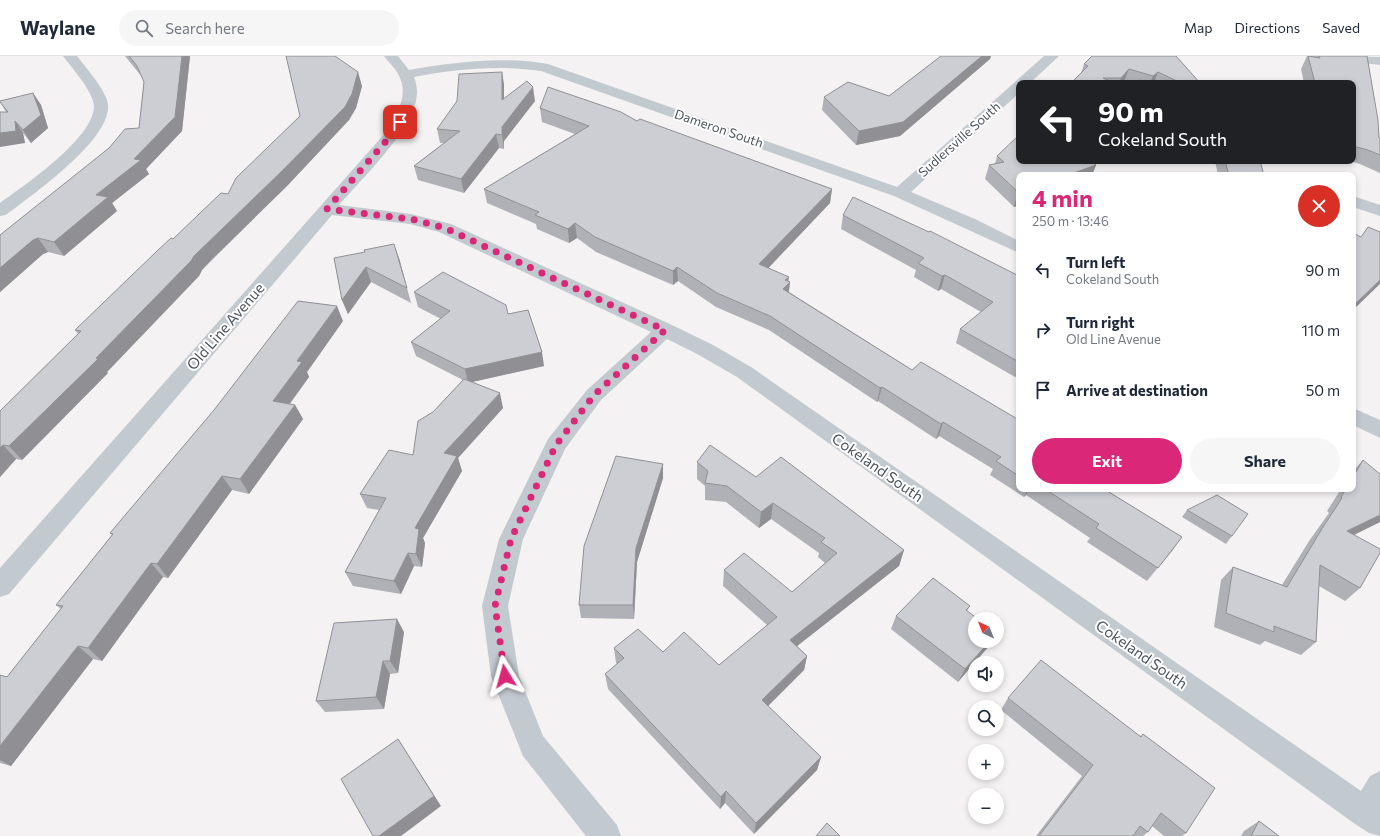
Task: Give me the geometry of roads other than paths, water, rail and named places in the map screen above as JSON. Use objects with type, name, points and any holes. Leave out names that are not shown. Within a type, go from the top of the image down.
[{"type":"street","points":[[0,211],[63,162],[82,144],[98,122],[101,106],[93,88],[70,56]]},
{"type":"street","points":[[391,56],[407,74]]},
{"type":"street","points":[[1025,80],[1052,56]]},
{"type":"street","points":[[1336,56],[1380,61]]},
{"type":"street","name":"Dameron South","points":[[407,74],[454,65],[482,62],[514,62],[543,67],[900,193],[969,223],[1016,246]]},
{"type":"street","name":"Old Line Avenue","points":[[0,586],[393,133],[407,111],[411,95],[407,74]]},
{"type":"street","name":"Sudlersville South","points":[[900,193],[1016,89]]},
{"type":"street","points":[[1356,202],[1380,211]]},
{"type":"street","name":"Cokeland South","points":[[327,209],[411,219],[445,228],[665,330],[706,350],[744,372],[1373,818]]},
{"type":"street","points":[[606,836],[533,746],[505,676],[495,606],[511,539],[556,445],[594,395],[665,330]]},
{"type":"street","points":[[1356,418],[1380,430]]},
{"type":"street","points":[[1373,818],[1380,786]]}]
